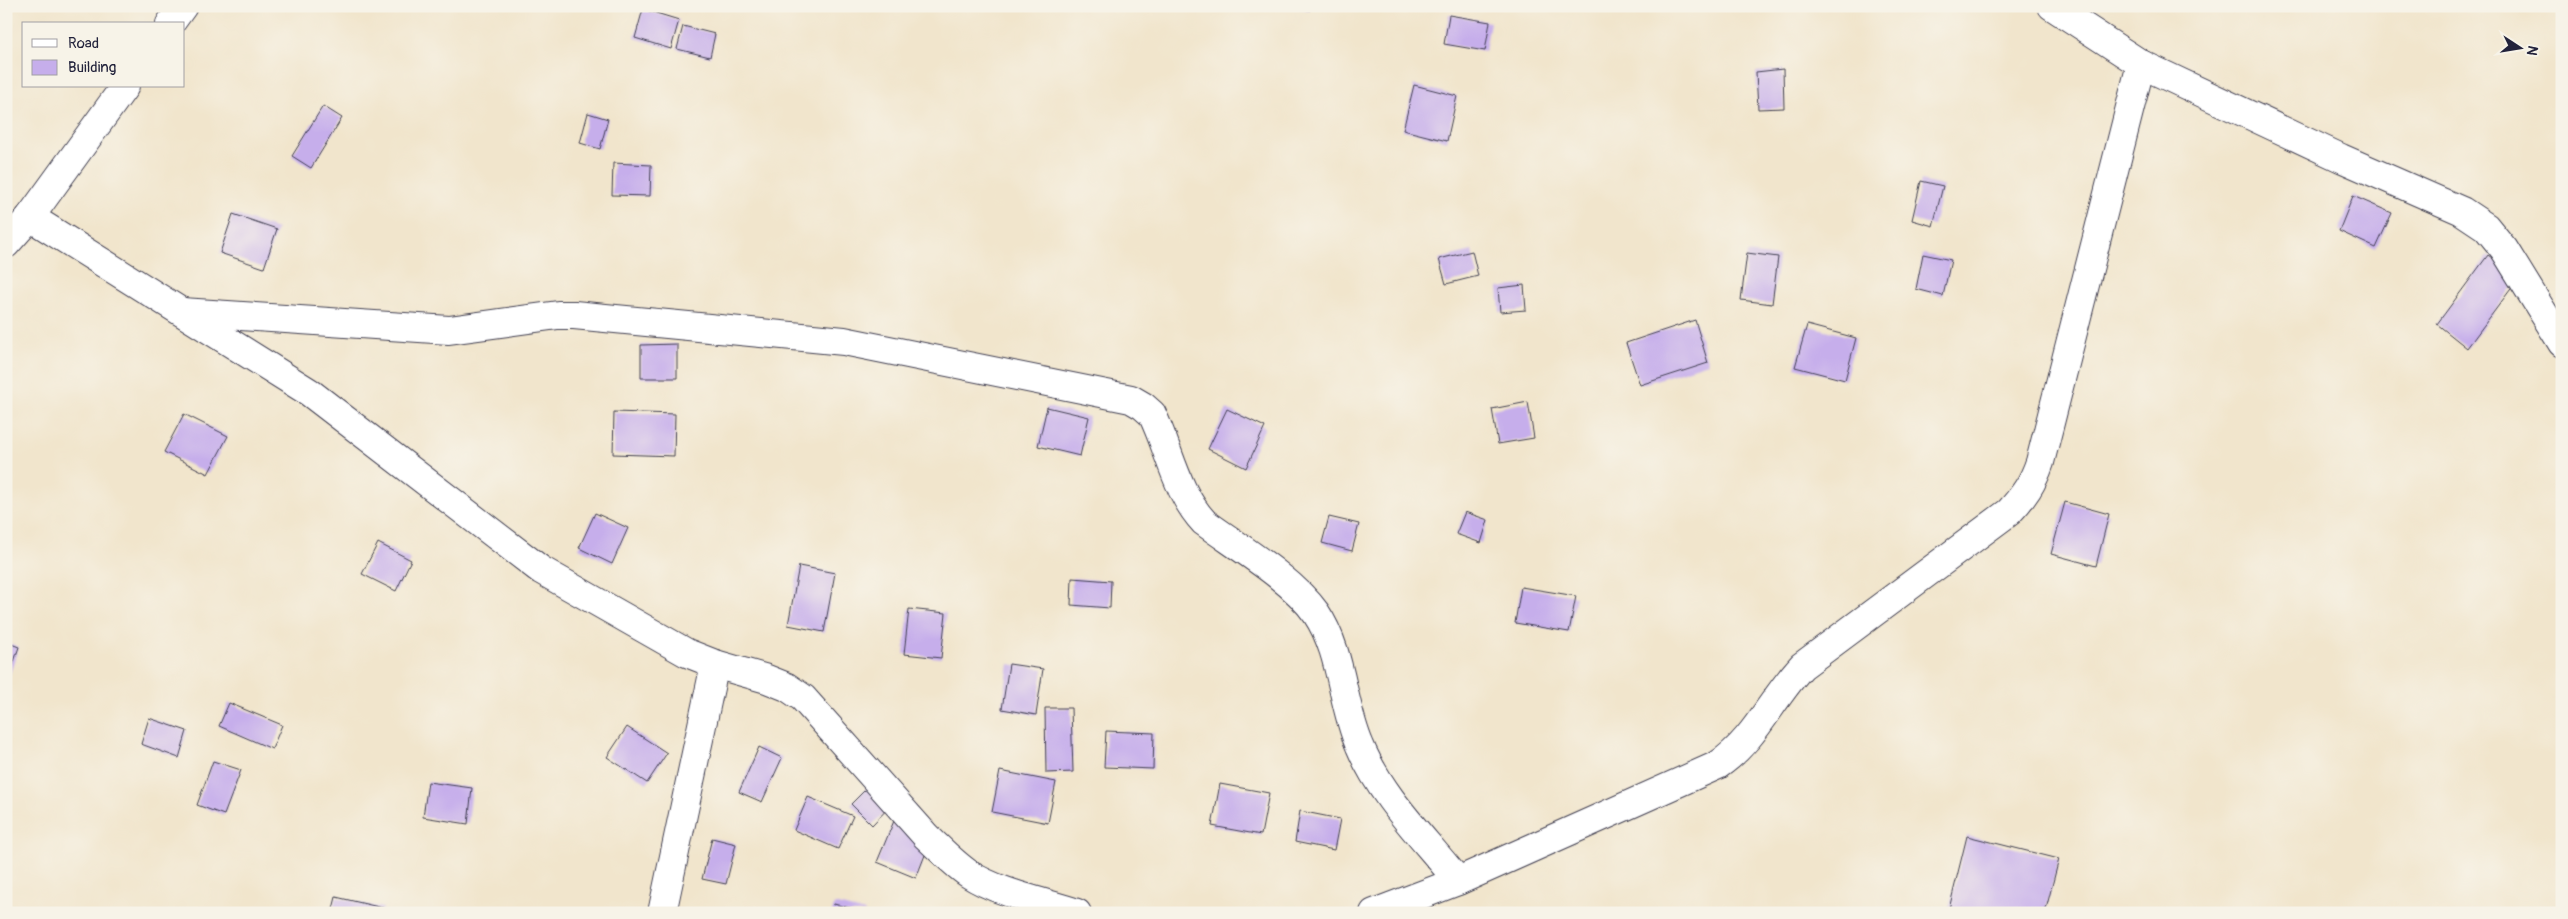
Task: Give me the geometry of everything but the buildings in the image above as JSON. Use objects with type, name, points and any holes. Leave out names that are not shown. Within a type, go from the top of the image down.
[{"type":"street","points":[[171,22],[183,6]]},
{"type":"street","points":[[2052,6],[2141,64],[2340,158],[2462,211],[2486,227],[2504,249],[2562,344]]},
{"type":"street","points":[[1374,913],[1458,881],[1718,765],[1737,752],[1789,680],[1802,666],[2009,512],[2025,495],[2040,462],[2141,64]]},
{"type":"street","points":[[6,244],[30,217],[124,88]]},
{"type":"street","points":[[30,217],[309,392],[541,570],[687,654],[787,686],[803,698],[946,856],[970,874],[991,885],[1077,913]]},
{"type":"street","points":[[182,312],[449,330],[558,316],[574,316],[787,334],[844,341],[1130,399],[1144,406],[1152,414],[1182,492],[1191,508],[1204,522],[1299,593],[1316,614],[1331,641],[1359,745],[1369,765],[1383,789],[1458,881]]},
{"type":"street","points":[[662,913],[715,664]]}]
